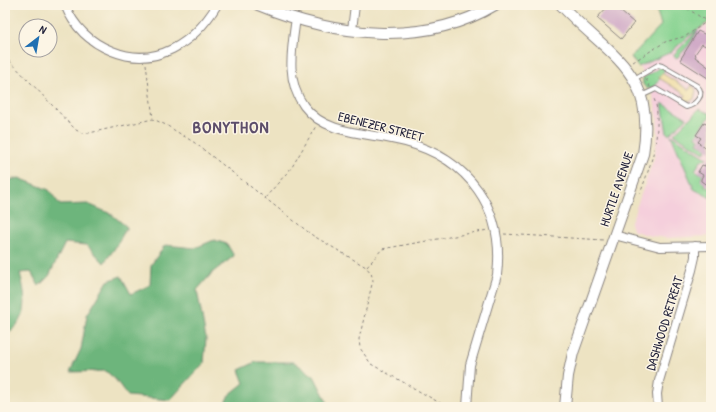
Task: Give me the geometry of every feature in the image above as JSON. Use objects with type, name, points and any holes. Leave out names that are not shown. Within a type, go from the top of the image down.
[{"type":"street","points":[[64,5],[72,20],[81,31],[100,46],[128,56],[145,56],[165,52],[188,40],[208,20],[217,5]]},
{"type":"street","points":[[258,5],[296,18],[323,25],[383,33],[422,31],[445,26],[468,18],[495,5]]},
{"type":"street","points":[[352,30],[355,5]]},
{"type":"street","name":"HURTLE AVENUE","points":[[561,5],[626,67],[641,96],[646,121],[646,138],[643,154],[611,237],[573,353],[568,376],[565,407]]},
{"type":"street","name":"EBENEZER STREET","points":[[296,18],[291,57],[293,80],[297,94],[304,106],[325,124],[338,129],[404,141],[436,154],[453,165],[474,184],[484,199],[493,218],[499,232],[497,276],[470,365],[467,407]]},
{"type":"street","points":[[611,237],[660,246],[711,246]]},
{"type":"street","name":"DASHWOOD RETREAT","points":[[658,407],[657,394],[659,381],[692,270],[695,258],[695,246]]},
{"type":"lane","points":[[634,80],[658,65],[697,86],[700,94],[697,103],[686,107],[656,89],[641,96]]},
{"type":"path","points":[[5,10],[13,5]]},
{"type":"path","points":[[682,5],[711,24]]},
{"type":"path","points":[[626,67],[665,42],[686,36],[711,16]]},
{"type":"path","points":[[5,56],[76,130],[89,134],[153,119],[166,125],[195,143],[312,235],[366,267],[371,273],[373,280],[359,339],[362,352],[371,364],[447,407]]},
{"type":"path","points":[[145,56],[153,119]]},
{"type":"path","points":[[265,199],[292,167],[320,120]]},
{"type":"path","points":[[366,267],[382,249],[499,232],[611,237]]},
{"type":"shaded area","points":[[707,25],[711,28],[711,236],[667,238],[651,236],[634,231],[630,225],[654,158],[658,134],[657,115],[653,96],[647,80],[639,66]]},
{"type":"green space","points":[[655,5],[711,5],[711,23],[709,22],[689,36],[671,52],[638,67],[631,57],[661,25]]},
{"type":"green space","points":[[698,31],[688,46],[677,58],[673,55],[695,33]]},
{"type":"green space","points":[[661,67],[665,69],[656,84],[649,89],[646,88],[643,84],[643,78]]},
{"type":"green space","points":[[662,103],[687,118],[669,135],[667,133]]},
{"type":"green space","points":[[699,109],[711,114],[696,137],[699,139],[697,143],[707,149],[704,153],[674,134]]},
{"type":"green space","points":[[671,135],[707,158],[701,161],[695,170],[703,175],[701,179],[706,187],[711,188],[711,198],[694,189]]},
{"type":"green space","points":[[19,178],[49,190],[60,205],[88,204],[111,214],[127,227],[104,263],[87,245],[65,243],[49,276],[39,286],[31,272],[20,273],[25,299],[23,315],[13,329],[5,334],[5,181]]},
{"type":"green space","points":[[214,240],[227,244],[234,256],[213,272],[197,290],[206,339],[204,363],[170,400],[128,396],[115,379],[106,371],[70,372],[81,349],[87,315],[108,281],[121,276],[131,294],[150,285],[151,265],[165,245],[195,248]]},
{"type":"green space","points":[[256,362],[294,362],[314,376],[330,407],[223,407],[229,395],[244,383],[239,370]]},
{"type":"sand","points":[[662,73],[689,90],[692,85],[696,90],[694,99],[689,102],[683,100],[686,95],[659,78]]},
{"type":"building","points":[[609,5],[613,5],[634,23],[621,39],[597,18]]},
{"type":"building","points":[[698,31],[710,37],[705,46],[702,44],[695,54],[695,57],[711,69],[711,80],[680,60]]},
{"type":"building","points":[[708,122],[711,124],[711,151],[699,144],[700,143],[698,142],[701,138],[696,135],[704,123],[706,124]]},
{"type":"building","points":[[711,156],[711,188],[701,181],[703,175],[698,172],[702,165],[705,166]]},
{"type":"district","name":"BONYTHON","points":[[231,127]]}]
